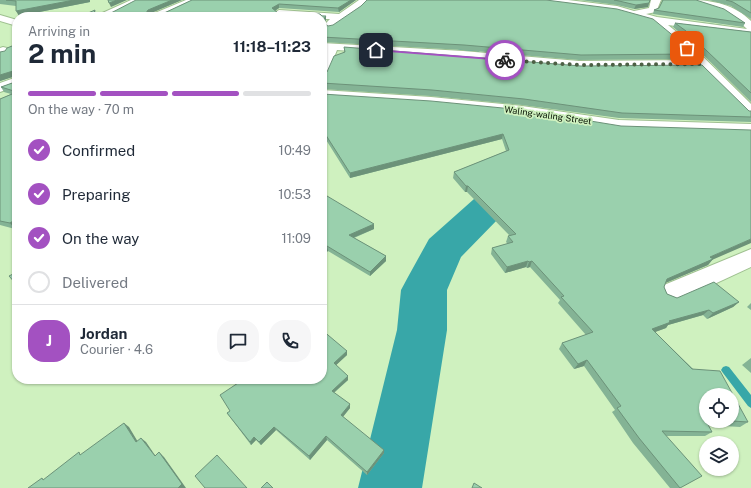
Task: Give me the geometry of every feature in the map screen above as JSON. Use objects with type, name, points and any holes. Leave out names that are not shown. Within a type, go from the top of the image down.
[{"type":"street","points":[[113,12],[138,0]]},
{"type":"street","points":[[168,12],[194,0]]},
{"type":"street","points":[[327,28],[339,17],[350,11],[364,0]]},
{"type":"street","points":[[546,0],[618,9],[656,20],[751,34]]},
{"type":"street","points":[[636,13],[653,10],[656,0]]},
{"type":"street","points":[[696,0],[734,12],[744,18],[751,27]]},
{"type":"street","points":[[317,7],[350,11]]},
{"type":"street","points":[[327,16],[339,17]]},
{"type":"street","points":[[0,18],[12,22]]},
{"type":"street","points":[[656,20],[679,39],[702,64],[744,100],[751,112]]},
{"type":"street","points":[[327,47],[463,55],[579,65],[702,64]]},
{"type":"street","points":[[0,88],[12,83]]},
{"type":"street","name":"Waling-waling Street","points":[[327,94],[431,101],[522,110],[619,124],[751,129]]},
{"type":"street","points":[[673,292],[751,258]]},
{"type":"building","points":[[6,0],[74,0],[16,11],[16,1]]},
{"type":"building","points":[[108,0],[117,0],[109,3]]},
{"type":"building","points":[[136,0],[172,0],[148,10],[147,12],[113,12]]},
{"type":"building","points":[[192,0],[351,0],[338,8],[279,4],[272,8],[277,12],[166,12]]},
{"type":"building","points":[[367,0],[546,0],[617,9],[653,19],[676,38],[692,54],[581,55],[464,45],[327,37],[327,25],[333,25],[361,6]]},
{"type":"building","points":[[614,0],[650,0],[649,3],[636,5]]},
{"type":"building","points":[[663,0],[696,0],[724,9],[745,23],[654,10],[659,8]]},
{"type":"building","points":[[726,0],[751,0],[751,13],[733,2]]},
{"type":"building","points":[[675,23],[751,32],[751,93],[686,31]]},
{"type":"building","points":[[12,46],[12,71],[0,75],[0,52],[5,51],[7,48]]},
{"type":"building","points":[[344,47],[581,66],[702,65],[749,111],[751,111],[751,117],[622,113],[524,99],[432,90],[327,83],[327,72],[334,56],[345,52]]},
{"type":"building","points":[[12,83],[12,90],[1,87]]},
{"type":"building","points":[[12,94],[12,222],[10,223],[0,221],[0,99]]},
{"type":"building","points":[[327,94],[431,101],[523,110],[621,126],[751,130],[751,239],[710,257],[713,259],[667,279],[664,287],[667,294],[677,298],[714,282],[739,302],[713,313],[709,310],[669,321],[671,322],[652,329],[692,369],[720,371],[729,388],[699,388],[699,428],[710,428],[712,432],[662,431],[699,473],[699,476],[702,476],[680,488],[639,438],[617,408],[621,406],[587,360],[578,364],[562,343],[593,332],[561,297],[564,296],[532,261],[507,267],[492,248],[513,242],[508,236],[516,234],[468,186],[466,186],[454,172],[509,150],[503,134],[350,173],[327,137]]},
{"type":"building","points":[[327,196],[374,224],[349,235],[386,256],[370,272],[327,246]]},
{"type":"building","points":[[327,334],[347,351],[334,363],[348,376],[332,391],[350,404],[341,415],[384,450],[367,472],[326,436],[309,456],[274,427],[259,442],[254,437],[250,442],[227,413],[230,411],[220,395],[236,384],[327,384]]},
{"type":"building","points":[[739,406],[748,422],[739,421]]},
{"type":"building","points":[[124,423],[136,442],[141,438],[155,456],[159,452],[182,484],[178,488],[28,488],[42,478],[43,480],[79,452],[80,455]]},
{"type":"building","points":[[217,455],[247,488],[205,488],[195,476]]},
{"type":"building","points":[[267,482],[273,488],[261,488]]},
{"type":"building","points":[[474,483],[482,488],[472,488]]},
{"type":"waterway","points":[[698,23],[723,26]]},
{"type":"waterway","points":[[453,46],[463,50],[476,51],[485,57]]},
{"type":"waterway","points":[[390,488],[422,330],[424,290],[444,249],[487,208],[524,186]]},
{"type":"waterway","points":[[726,370],[751,403]]},
{"type":"way so far","points":[[505,60],[579,65],[702,64],[687,48]]},
{"type":"route","points":[[376,50],[463,55],[505,60]]}]
